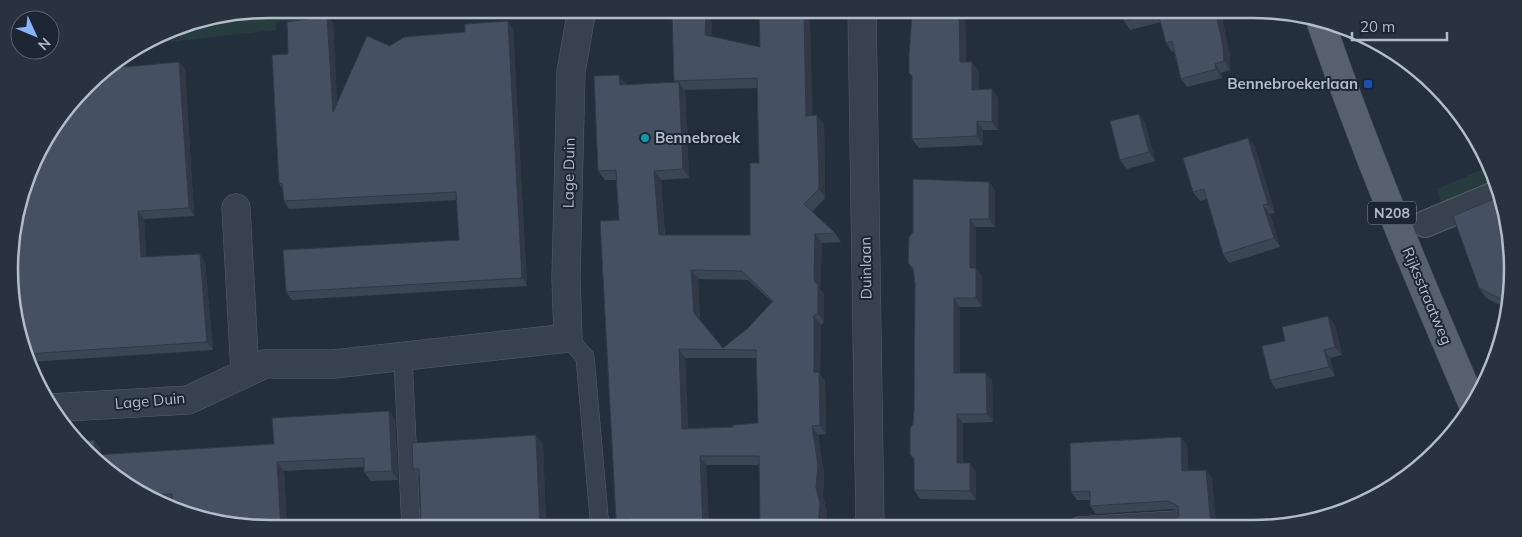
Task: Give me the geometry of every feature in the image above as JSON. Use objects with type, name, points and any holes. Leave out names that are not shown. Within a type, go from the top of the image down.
[{"type":"main road","name":"Rijksstraatweg","points":[[1323,27],[1349,104],[1412,261],[1469,396]]},
{"type":"street","name":"Lage Duin","points":[[60,407],[188,400],[265,364],[334,364],[403,358],[568,338],[566,278],[571,72],[581,17]]},
{"type":"street","name":"Duinlaan","points":[[862,17],[870,520]]},
{"type":"street","points":[[1426,224],[1493,196]]},
{"type":"street","points":[[236,208],[245,373]]},
{"type":"lane","points":[[568,338],[585,357],[599,520]]},
{"type":"lane","points":[[403,358],[411,520]]},
{"type":"green space","points":[[268,17],[345,17],[276,22],[276,30],[156,43],[188,31],[220,22]]},
{"type":"green space","points":[[1484,169],[1491,187],[1443,208],[1437,189]]},
{"type":"building","points":[[327,17],[333,112],[367,36],[390,46],[404,37],[465,32],[465,24],[508,21],[522,278],[286,292],[283,250],[459,240],[456,192],[284,201],[282,183],[279,184],[272,55],[288,54],[287,22]]},
{"type":"building","points":[[672,17],[706,17],[705,35],[760,47],[759,17],[804,17],[806,116],[817,115],[819,189],[804,204],[835,233],[815,234],[814,281],[818,285],[818,313],[814,316],[814,372],[819,372],[820,425],[812,426],[818,465],[816,488],[820,503],[819,520],[760,520],[759,456],[700,456],[703,520],[616,519],[600,221],[619,220],[616,170],[598,171],[594,76],[619,75],[620,85],[679,82],[683,169],[654,171],[659,235],[750,235],[750,163],[759,163],[757,78],[674,81]],"holes":[[[691,270],[742,271],[773,301],[748,328],[723,348],[694,313]],[[679,349],[756,350],[758,423],[733,425],[733,427],[682,429]]]},
{"type":"building","points":[[912,17],[959,17],[960,62],[972,62],[972,90],[992,89],[992,122],[977,121],[977,136],[912,139],[912,76],[909,73]]},
{"type":"building","points":[[1123,17],[1141,17],[1124,21]]},
{"type":"building","points":[[1159,17],[1217,17],[1224,61],[1215,64],[1216,69],[1181,79],[1172,41],[1166,43]]},
{"type":"building","points":[[179,62],[189,208],[138,211],[141,257],[200,254],[207,342],[33,354],[22,317],[18,285],[18,252],[22,220],[31,188],[43,157],[51,143],[80,103],[119,67]]},
{"type":"building","points":[[1139,114],[1149,152],[1120,160],[1110,121]]},
{"type":"building","points":[[1248,138],[1268,204],[1263,205],[1274,238],[1223,254],[1204,189],[1193,192],[1183,158]]},
{"type":"building","points":[[913,179],[989,182],[989,219],[970,219],[970,268],[976,268],[976,298],[954,298],[954,373],[986,373],[987,414],[957,414],[957,463],[970,463],[970,491],[914,490],[914,458],[910,455],[910,428],[913,424],[914,411],[915,284],[913,268],[908,263],[909,237],[913,232]]},
{"type":"building","points":[[1494,199],[1500,220],[1504,252],[1502,300],[1479,288],[1453,216]]},
{"type":"building","points":[[1328,316],[1335,347],[1324,350],[1329,367],[1270,380],[1262,346],[1285,341],[1282,327]]},
{"type":"building","points":[[389,411],[392,471],[364,472],[364,458],[277,462],[281,520],[268,520],[220,515],[173,500],[172,494],[157,494],[116,468],[100,455],[274,444],[272,418]]},
{"type":"building","points":[[536,435],[540,520],[421,520],[419,469],[413,469],[412,443]]},
{"type":"building","points":[[1181,437],[1182,471],[1206,470],[1210,520],[1175,520],[1179,516],[1178,506],[1168,501],[1090,506],[1090,491],[1071,492],[1070,443]]},
{"type":"building","points":[[94,440],[95,449],[86,441]]},
{"type":"place","name":"Bennebroekerlaan","points":[[1368,84]]},
{"type":"place","name":"Bennebroek","points":[[645,138]]}]
